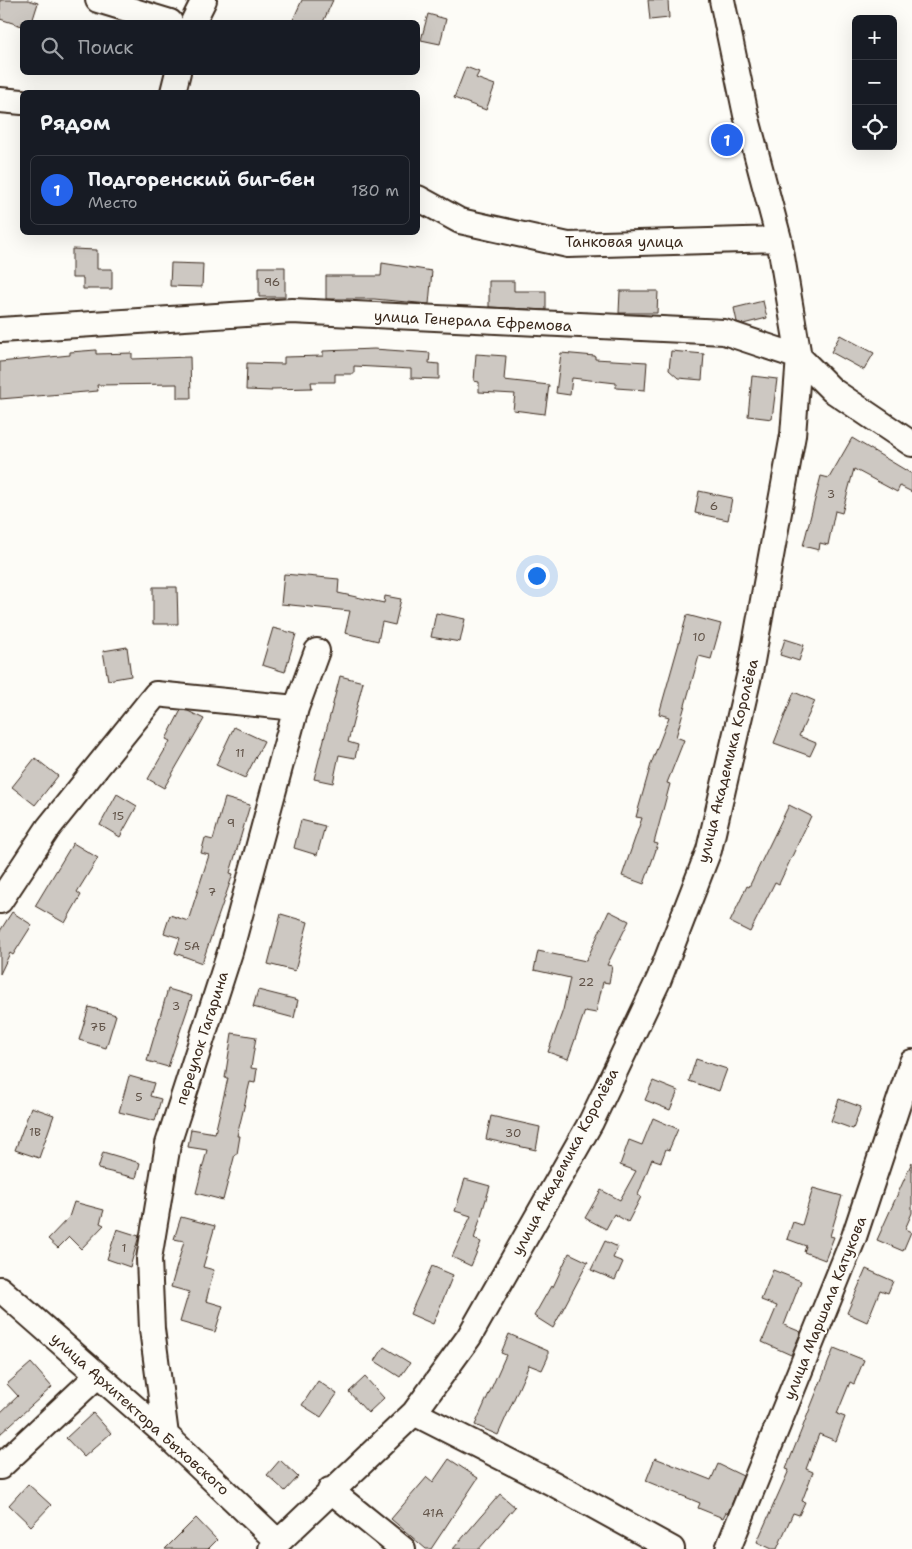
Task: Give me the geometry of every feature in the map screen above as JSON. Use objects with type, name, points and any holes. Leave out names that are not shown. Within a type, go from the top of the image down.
[{"type":"street","points":[[98,0],[163,20]]},
{"type":"street","points":[[194,20],[204,0]]},
{"type":"street","name":"улица Академика Королёва","points":[[275,1546],[330,1490],[414,1412],[469,1337],[591,1122],[659,979],[709,850],[750,672],[793,435],[799,357],[779,239],[746,115],[722,0]]},
{"type":"street","points":[[174,90],[177,75]]},
{"type":"street","points":[[0,100],[20,102]]},
{"type":"street","name":"Танковая улица","points":[[420,199],[460,221],[568,245],[779,239]]},
{"type":"street","name":"улица Генерала Ефремова","points":[[0,330],[292,312],[724,332],[799,357],[832,390],[912,444]]},
{"type":"street","name":"переулок Гагарина","points":[[166,1435],[152,1329],[148,1259],[168,1144],[230,952],[296,708],[317,650]]},
{"type":"street","points":[[0,901],[49,827],[156,694],[296,708]]},
{"type":"street","name":"улица Маршала Катукова","points":[[728,1549],[854,1237],[912,1062]]},
{"type":"street","name":"улица Архитектора Быховского","points":[[4,1300],[98,1375],[166,1435],[275,1546]]},
{"type":"street","points":[[0,1467],[98,1375]]},
{"type":"street","points":[[414,1412],[554,1484],[672,1549]]},
{"type":"street","points":[[330,1490],[402,1549]]},
{"type":"building","points":[[0,0],[28,0],[38,3],[33,20],[20,20],[20,25],[0,19]]},
{"type":"building","points":[[302,0],[333,0],[324,20],[293,20]]},
{"type":"building","points":[[648,0],[668,0],[669,18],[650,20]]},
{"type":"building","points":[[428,14],[446,19],[440,44],[421,40]]},
{"type":"building","points":[[466,67],[479,72],[476,78],[495,85],[486,110],[454,98]]},
{"type":"building","points":[[72,249],[97,250],[97,269],[112,269],[112,289],[83,289],[83,278],[72,278]]},
{"type":"building","points":[[171,263],[203,264],[202,287],[170,286]]},
{"type":"building","points":[[382,263],[432,271],[429,304],[374,299],[326,299],[326,276],[381,276]]},
{"type":"building","points":[[259,267],[285,267],[285,297],[259,297]]},
{"type":"building","points":[[489,281],[514,281],[514,291],[546,291],[546,310],[489,307]]},
{"type":"building","points":[[620,291],[658,291],[657,313],[619,313]]},
{"type":"building","points":[[763,301],[767,318],[743,324],[737,322],[734,308]]},
{"type":"building","points":[[840,335],[874,353],[864,370],[831,352]]},
{"type":"building","points":[[374,349],[430,353],[429,363],[439,364],[439,379],[411,378],[411,369],[354,366],[354,374],[335,374],[335,382],[311,382],[312,388],[272,389],[272,391],[246,390],[247,363],[284,364],[284,357],[323,356],[323,351]]},
{"type":"building","points":[[96,350],[96,354],[132,353],[132,359],[190,357],[191,398],[177,398],[177,384],[97,385],[98,391],[0,399],[0,362],[70,355],[70,352]]},
{"type":"building","points":[[671,351],[704,354],[702,380],[678,378],[669,370]]},
{"type":"building","points":[[561,353],[595,356],[595,359],[647,362],[645,390],[616,388],[616,383],[572,378],[570,395],[556,393]]},
{"type":"building","points":[[476,354],[506,356],[504,380],[549,385],[545,414],[513,410],[515,394],[479,392],[479,382],[474,381]]},
{"type":"building","points":[[752,376],[777,379],[772,419],[748,416]]},
{"type":"building","points":[[852,438],[912,474],[912,492],[900,486],[897,492],[854,469],[842,513],[835,511],[828,545],[820,543],[819,550],[803,546],[821,476],[829,478]]},
{"type":"building","points":[[699,491],[732,498],[728,520],[695,513]]},
{"type":"building","points":[[284,574],[339,579],[338,593],[384,603],[385,596],[401,599],[395,625],[382,622],[378,641],[345,633],[350,611],[281,604]]},
{"type":"building","points":[[153,587],[177,587],[178,624],[153,624]]},
{"type":"building","points":[[436,613],[465,619],[460,642],[431,637]]},
{"type":"building","points":[[687,615],[721,624],[711,659],[699,656],[676,737],[684,740],[667,783],[670,784],[654,843],[658,844],[644,884],[622,876],[642,818],[636,817],[651,764],[669,717],[659,714]]},
{"type":"building","points":[[273,628],[296,634],[285,672],[262,665]]},
{"type":"building","points":[[785,639],[804,645],[799,661],[780,655]]},
{"type":"building","points":[[127,647],[131,676],[108,680],[103,651]]},
{"type":"building","points":[[340,676],[363,682],[348,742],[358,745],[355,758],[339,755],[333,783],[314,779]]},
{"type":"building","points":[[794,692],[815,701],[799,736],[816,743],[810,756],[774,743]]},
{"type":"building","points":[[181,710],[188,711],[204,719],[164,788],[148,779],[170,741],[166,739]]},
{"type":"building","points":[[234,727],[264,741],[245,778],[216,765]]},
{"type":"building","points":[[35,758],[58,776],[35,805],[12,787]]},
{"type":"building","points":[[117,794],[137,806],[120,837],[100,825]]},
{"type":"building","points":[[225,798],[250,805],[230,873],[233,874],[202,963],[175,953],[180,938],[164,933],[170,915],[188,921],[209,855],[201,853],[205,838],[213,840]]},
{"type":"building","points":[[789,805],[811,816],[779,884],[775,882],[750,932],[730,922]]},
{"type":"building","points":[[301,820],[325,826],[317,855],[294,848]]},
{"type":"building","points":[[73,843],[98,858],[77,892],[81,895],[65,923],[35,906]]},
{"type":"building","points":[[609,911],[629,921],[607,965],[612,966],[609,983],[603,982],[596,1013],[585,1011],[568,1059],[548,1052],[563,1010],[570,978],[534,970],[538,951],[586,961]]},
{"type":"building","points":[[12,912],[32,925],[13,955],[10,953],[0,974],[0,931]]},
{"type":"building","points":[[281,914],[308,922],[295,971],[268,964]]},
{"type":"building","points":[[168,989],[192,996],[168,1067],[147,1061]]},
{"type":"building","points":[[258,990],[298,1000],[294,1018],[253,1007]]},
{"type":"building","points":[[89,1007],[116,1015],[106,1048],[79,1040]]},
{"type":"building","points":[[232,1033],[256,1037],[251,1068],[257,1069],[255,1083],[250,1082],[237,1136],[240,1136],[237,1154],[235,1154],[223,1200],[196,1193],[207,1150],[188,1147],[191,1129],[215,1133],[228,1078],[225,1078]]},
{"type":"building","points":[[696,1059],[727,1069],[719,1091],[689,1081]]},
{"type":"building","points":[[129,1076],[154,1083],[150,1096],[161,1099],[155,1121],[119,1112]]},
{"type":"building","points":[[653,1081],[678,1091],[670,1110],[645,1100]]},
{"type":"building","points":[[839,1099],[861,1107],[853,1129],[831,1121]]},
{"type":"building","points":[[31,1107],[54,1115],[39,1158],[15,1150]]},
{"type":"building","points":[[491,1116],[540,1127],[536,1150],[486,1139]]},
{"type":"building","points":[[653,1118],[678,1129],[669,1150],[666,1149],[661,1162],[652,1159],[638,1195],[641,1197],[628,1222],[614,1214],[606,1229],[585,1218],[601,1190],[620,1200],[636,1171],[620,1165],[629,1140],[642,1145]]},
{"type":"building","points":[[103,1152],[140,1163],[136,1178],[98,1169]]},
{"type":"building","points":[[912,1162],[912,1213],[905,1229],[911,1232],[903,1251],[877,1240]]},
{"type":"building","points":[[465,1179],[490,1186],[474,1239],[481,1242],[471,1266],[452,1257],[471,1216],[455,1211]]},
{"type":"building","points":[[813,1188],[842,1196],[830,1236],[834,1237],[825,1260],[804,1252],[806,1246],[787,1239],[793,1222],[802,1225]]},
{"type":"building","points":[[74,1202],[104,1210],[100,1223],[104,1225],[81,1249],[69,1237],[58,1248],[48,1239],[69,1217]]},
{"type":"building","points":[[181,1217],[215,1226],[203,1267],[214,1270],[206,1301],[223,1306],[215,1332],[180,1322],[189,1292],[171,1287],[184,1241],[174,1239]]},
{"type":"building","points":[[117,1229],[139,1236],[130,1267],[107,1259]]},
{"type":"building","points":[[605,1241],[618,1247],[613,1258],[623,1262],[615,1280],[591,1270]]},
{"type":"building","points":[[569,1253],[588,1262],[553,1328],[534,1316],[551,1286],[553,1287]]},
{"type":"building","points":[[432,1266],[453,1275],[433,1324],[410,1314]]},
{"type":"building","points":[[866,1269],[893,1281],[888,1293],[880,1290],[867,1322],[847,1313]]},
{"type":"building","points":[[773,1270],[801,1281],[784,1325],[801,1332],[791,1355],[762,1342],[777,1306],[761,1300]]},
{"type":"building","points":[[509,1334],[548,1351],[548,1357],[542,1370],[529,1365],[498,1435],[475,1425],[506,1355],[501,1353]]},
{"type":"building","points":[[384,1347],[410,1363],[400,1377],[375,1361]]},
{"type":"building","points":[[834,1348],[864,1360],[854,1384],[850,1382],[837,1414],[845,1417],[836,1441],[819,1434],[806,1469],[813,1472],[802,1501],[805,1502],[799,1515],[793,1513],[777,1549],[772,1549],[757,1542],[789,1470],[786,1469]]},
{"type":"building","points":[[31,1363],[52,1387],[0,1434],[0,1413],[18,1396],[7,1384]]},
{"type":"building","points":[[365,1377],[384,1398],[368,1413],[349,1392]]},
{"type":"building","points":[[318,1381],[337,1394],[321,1417],[302,1405]]},
{"type":"building","points":[[93,1413],[111,1433],[84,1457],[66,1438]]},
{"type":"building","points":[[655,1458],[711,1480],[718,1464],[743,1476],[728,1513],[726,1512],[723,1518],[698,1508],[700,1503],[646,1481]]},
{"type":"building","points":[[449,1459],[478,1478],[431,1549],[426,1549],[391,1519],[427,1477],[433,1482]]},
{"type":"building","points":[[280,1460],[298,1477],[285,1491],[267,1475]]},
{"type":"building","points":[[28,1484],[51,1505],[31,1526],[9,1505]]},
{"type":"building","points":[[500,1494],[515,1507],[479,1549],[453,1549]]},
{"type":"building","points":[[196,1518],[217,1540],[208,1549],[165,1549]]},
{"type":"place","name":"Подгоренский биг-бен","points":[[727,140]]}]
